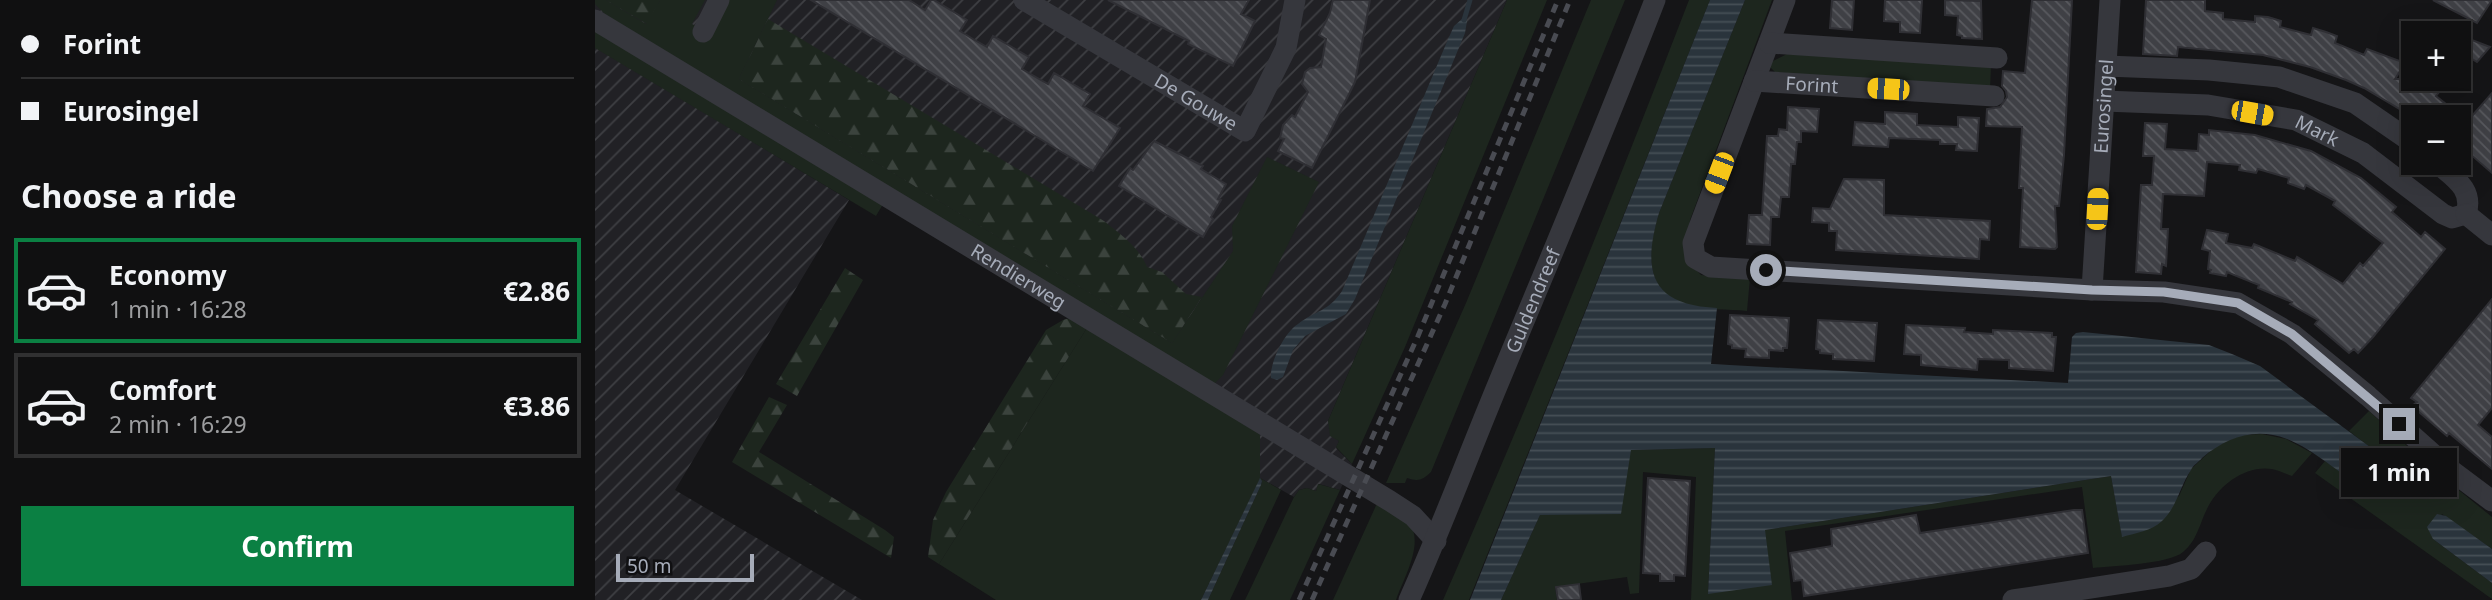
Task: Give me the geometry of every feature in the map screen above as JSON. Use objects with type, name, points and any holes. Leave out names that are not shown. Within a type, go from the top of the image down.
[{"type":"street","points":[[703,32],[719,0]]},
{"type":"street","name":"De Gouwe","points":[[1024,0],[1245,131],[1286,48],[1295,0]]},
{"type":"street","name":"Guldendreef","points":[[1409,600],[1436,541],[1497,386],[1599,144],[1655,0]]},
{"type":"street","name":"Forint","points":[[1785,0],[1693,243],[1695,258],[1711,267],[2092,290]]},
{"type":"street","name":"Eurosingel","points":[[2092,290],[2110,0]]},
{"type":"street","name":"Rendierweg","points":[[595,20],[1390,501],[1413,516],[1436,541]]},
{"type":"street","name":"Forint","points":[[1769,43],[1997,58]]},
{"type":"street","name":"Mark","points":[[2106,66],[2209,70],[2279,77],[2355,103],[2401,135]]},
{"type":"street","name":"Forint","points":[[1754,81],[1994,96]]},
{"type":"street","name":"Mark","points":[[2104,101],[2208,105],[2296,120],[2363,153],[2443,214],[2452,218],[2466,214],[2492,235]]},
{"type":"street","points":[[2450,175],[2464,188],[2469,202],[2466,214]]},
{"type":"street","points":[[2092,290],[2164,292],[2238,303],[2292,334],[2368,396],[2452,471],[2492,501]]},
{"type":"street","points":[[2013,600],[2169,576],[2190,569],[2206,552]]},
{"type":"shaded area","points":[[595,0],[1507,0],[1328,421],[1339,441],[1336,448],[1352,464],[1340,490],[1319,484],[1316,491],[1307,488],[1299,490],[1294,497],[1260,478],[1260,425],[595,16]]},
{"type":"shaded area","points":[[1710,0],[1745,0],[1659,213],[1651,252],[1652,268],[1665,292],[1677,300],[1717,308],[1711,364],[2068,383],[2072,337],[2076,333],[2209,345],[2260,366],[2385,458],[2386,468],[2370,488],[2364,488],[2307,449],[2287,439],[2264,434],[2242,436],[2221,444],[2202,458],[2192,468],[2175,503],[2162,521],[2138,533],[2122,537],[2111,476],[1765,530],[1772,585],[1708,594],[1715,448],[1631,450],[1621,514],[1540,515],[1501,600],[1470,600]]},
{"type":"shaded area","points":[[1462,19],[1467,21],[1465,33],[1355,299],[1346,314],[1305,336],[1293,350],[1283,377],[1277,380],[1271,378],[1275,356],[1288,334],[1304,319],[1332,303],[1342,291],[1446,44],[1454,26]]},
{"type":"shaded area","points":[[595,46],[849,200],[675,490],[862,600],[595,600]]},
{"type":"shaded area","points":[[1260,478],[1261,485],[1208,600],[1201,600]]},
{"type":"shaded area","points":[[2437,514],[2446,516],[2492,549],[2492,583],[2433,539],[2427,527]]},
{"type":"green space","points":[[595,0],[606,0],[646,24],[660,0],[705,0],[692,24],[710,34],[729,0],[777,0],[739,79],[1172,343],[1233,251],[1232,226],[1267,157],[1319,182],[1223,375],[1214,384],[606,15],[595,4]]},
{"type":"green space","points":[[606,0],[660,0],[647,24]]},
{"type":"green space","points":[[1507,0],[1547,0],[1405,347],[1352,464],[1336,447],[1339,441],[1330,436],[1328,421]]},
{"type":"green space","points":[[1591,0],[1625,0],[1431,472],[1420,480],[1407,478],[1405,483],[1386,483],[1466,303]]},
{"type":"green space","points":[[1689,0],[1710,0],[1469,600],[1443,600],[1569,302]]},
{"type":"green space","points":[[1745,0],[1772,0],[1690,220],[1689,262],[1701,275],[1750,278],[1747,311],[1694,307],[1672,298],[1662,290],[1655,279],[1652,240],[1659,213]]},
{"type":"green space","points":[[768,19],[1104,221],[1134,247],[1147,267],[1162,272],[1186,294],[1202,297],[1172,343],[739,79]]},
{"type":"green space","points":[[595,26],[886,199],[876,216],[595,48]]},
{"type":"green space","points":[[1787,54],[1991,65],[1990,90],[1775,72],[1769,66],[1771,62]]},
{"type":"green space","points":[[845,268],[863,280],[797,396],[776,384]]},
{"type":"green space","points":[[1073,317],[1090,323],[939,564],[928,557],[933,520],[946,492],[1046,330]]},
{"type":"green space","points":[[1090,323],[1260,425],[1260,478],[1281,490],[1230,600],[1208,600],[1261,485],[1260,479],[1201,600],[996,600],[939,564]]},
{"type":"green space","points":[[769,397],[787,405],[759,452],[894,537],[891,558],[732,462]]},
{"type":"green space","points":[[2369,411],[2429,466],[2492,517],[2492,549],[2442,514],[2433,539],[2492,583],[2492,599],[2315,473],[2325,461],[2357,484],[2370,488],[2386,468],[2385,459],[2349,431]]},
{"type":"green space","points":[[2262,434],[2286,439],[2312,453],[2292,476],[2262,469],[2244,473],[2227,483],[2209,505],[2188,547],[2176,556],[2166,559],[2093,568],[2082,487],[1785,531],[1792,600],[1691,600],[1696,477],[1643,472],[1639,593],[1630,594],[1627,577],[1555,587],[1557,600],[1501,600],[1540,515],[1630,450],[1715,448],[1708,594],[1765,530],[2111,476],[2122,536],[2179,496],[2191,469],[2215,447],[2240,435]]},
{"type":"green space","points":[[1318,484],[1340,490],[1290,600],[1245,600],[1294,497],[1299,490],[1307,488],[1316,491]]},
{"type":"green space","points":[[1379,499],[1404,517],[1414,532],[1414,552],[1396,600],[1333,600]]},
{"type":"building","points":[[811,0],[909,0],[925,10],[931,0],[934,0],[967,20],[960,31],[973,39],[987,47],[993,36],[1029,57],[1022,69],[1048,84],[1054,73],[1090,94],[1083,106],[1120,128],[1093,171]]},
{"type":"building","points":[[1108,0],[1249,0],[1241,14],[1255,21],[1233,66]]},
{"type":"building","points":[[1333,0],[1370,0],[1355,82],[1312,168],[1278,151],[1284,139],[1280,138],[1283,125],[1292,115],[1295,117],[1308,92],[1302,84],[1305,72],[1310,68],[1321,67],[1326,39],[1319,35]]},
{"type":"building","points":[[1832,0],[1854,0],[1852,30],[1830,28]]},
{"type":"building","points":[[1885,0],[1922,0],[1920,33],[1900,32],[1900,22],[1884,21]]},
{"type":"building","points":[[1945,0],[1981,1],[1982,39],[1962,38],[1957,35],[1958,16],[1945,15]]},
{"type":"building","points":[[2032,0],[2072,0],[2064,155],[2059,206],[2055,206],[2055,249],[2020,247],[2022,127],[1986,126],[1987,109],[2000,107],[2007,97],[2002,86],[2003,71],[2025,73]]},
{"type":"building","points":[[2146,0],[2205,0],[2205,11],[2223,13],[2223,19],[2255,22],[2255,16],[2268,17],[2281,21],[2280,27],[2311,35],[2313,28],[2337,36],[2335,43],[2364,55],[2367,49],[2401,62],[2401,69],[2395,79],[2401,79],[2401,91],[2440,91],[2436,96],[2447,105],[2401,105],[2401,110],[2346,80],[2263,55],[2178,47],[2177,56],[2143,54]]},
{"type":"building","points":[[2433,0],[2492,0],[2477,23]]},
{"type":"building","points":[[2471,40],[2490,47],[2477,62],[2471,58]]},
{"type":"building","points":[[2492,93],[2492,173],[2471,155],[2471,115]]},
{"type":"building","points":[[1788,107],[1819,109],[1817,132],[1801,131],[1795,164],[1791,164],[1789,197],[1781,197],[1779,217],[1771,217],[1770,245],[1747,244],[1749,215],[1762,215],[1767,136],[1778,136],[1779,129],[1787,130]]},
{"type":"building","points":[[1885,112],[1917,114],[1917,125],[1958,127],[1958,117],[1979,118],[1977,151],[1956,150],[1957,144],[1940,144],[1940,140],[1889,138],[1888,147],[1853,145],[1855,122],[1885,124]]},
{"type":"building","points":[[2145,123],[2167,124],[2165,149],[2198,151],[2199,134],[2209,135],[2209,130],[2255,135],[2311,151],[2361,178],[2396,207],[2392,212],[2421,237],[2425,232],[2445,249],[2373,337],[2358,353],[2354,349],[2349,353],[2315,324],[2318,320],[2290,304],[2292,302],[2227,272],[2226,276],[2210,273],[2210,251],[2202,249],[2207,230],[2228,234],[2226,243],[2252,248],[2254,244],[2295,261],[2297,257],[2343,284],[2360,263],[2363,266],[2383,243],[2333,205],[2335,201],[2306,185],[2304,189],[2288,183],[2289,178],[2258,169],[2256,173],[2239,170],[2240,165],[2207,162],[2204,196],[2163,194],[2161,229],[2168,229],[2166,266],[2162,264],[2161,274],[2136,272],[2141,185],[2152,185],[2154,156],[2143,156]]},
{"type":"building","points":[[1154,141],[1203,166],[1201,169],[1226,184],[1203,237],[1119,186],[1130,168],[1133,170]]},
{"type":"building","points":[[1844,179],[1884,180],[1884,215],[1990,221],[1989,240],[1980,239],[1979,259],[1836,250],[1837,231],[1829,231],[1829,223],[1812,222],[1813,208],[1830,209]]},
{"type":"building","points":[[2492,299],[2492,408],[2478,425],[2492,437],[2492,469],[2412,406],[2417,402],[2411,398]]},
{"type":"building","points":[[1730,315],[1789,318],[1787,348],[1783,348],[1783,351],[1769,350],[1769,358],[1745,357],[1746,349],[1732,348],[1732,345],[1728,344]]},
{"type":"building","points":[[1818,320],[1877,323],[1874,361],[1833,359],[1833,354],[1820,353],[1820,350],[1816,349]]},
{"type":"building","points":[[1906,325],[1965,328],[1964,332],[1993,334],[1993,330],[2052,333],[2052,337],[2056,337],[2053,371],[2009,368],[2009,360],[1978,359],[1977,370],[1921,365],[1921,355],[1904,354]]},
{"type":"building","points":[[1648,478],[1690,481],[1685,576],[1674,575],[1674,581],[1660,581],[1660,574],[1643,573]]},
{"type":"building","points":[[2082,510],[2088,553],[1804,596],[1802,580],[1794,581],[1790,553],[1832,546],[1831,529],[1916,515],[1920,533]]},
{"type":"building","points":[[1579,584],[1581,600],[1558,600],[1556,587]]},
{"type":"waterway","points":[[1464,20],[1470,0]]},
{"type":"railway","points":[[1299,600],[1418,336],[1558,0]]},
{"type":"railway","points":[[1312,600],[1445,304],[1570,0]]},
{"type":"route","points":[[1766,270],[2164,292],[2238,303],[2292,334],[2399,424]]}]
